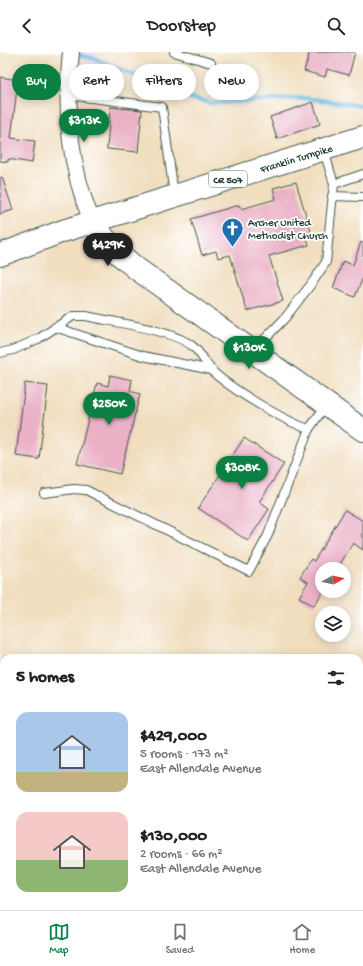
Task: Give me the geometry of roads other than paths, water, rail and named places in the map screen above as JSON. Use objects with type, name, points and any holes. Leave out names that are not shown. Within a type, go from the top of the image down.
[{"type":"main road","name":"Franklin Turnpike","points":[[92,222],[363,137]]},
{"type":"main road","name":"CR 507","points":[[0,255],[92,222]]},
{"type":"main road","points":[[92,222],[112,248],[137,269],[363,430]]},
{"type":"street","points":[[71,59],[68,95],[68,121],[71,147],[83,200],[92,222]]},
{"type":"lane","points":[[174,52],[211,62]]},
{"type":"lane","points":[[68,95],[162,107],[174,196]]},
{"type":"lane","points":[[253,352],[285,318],[326,262],[334,184],[324,150]]},
{"type":"lane","points":[[334,184],[363,174]]},
{"type":"lane","points":[[332,196],[363,197]]},
{"type":"lane","points":[[0,353],[23,346],[72,316],[86,316],[178,337],[193,346],[212,370],[228,383],[282,416],[308,429]]},
{"type":"lane","points":[[55,327],[144,356],[212,370]]},
{"type":"lane","points":[[44,493],[74,489],[86,490],[249,571],[268,535],[308,429],[326,404]]},
{"type":"waterway","points":[[74,54],[96,59],[183,96],[211,103],[305,98],[363,106]]},
{"type":"place","name":"Archer United Methodist Church","points":[[233,248]]}]
